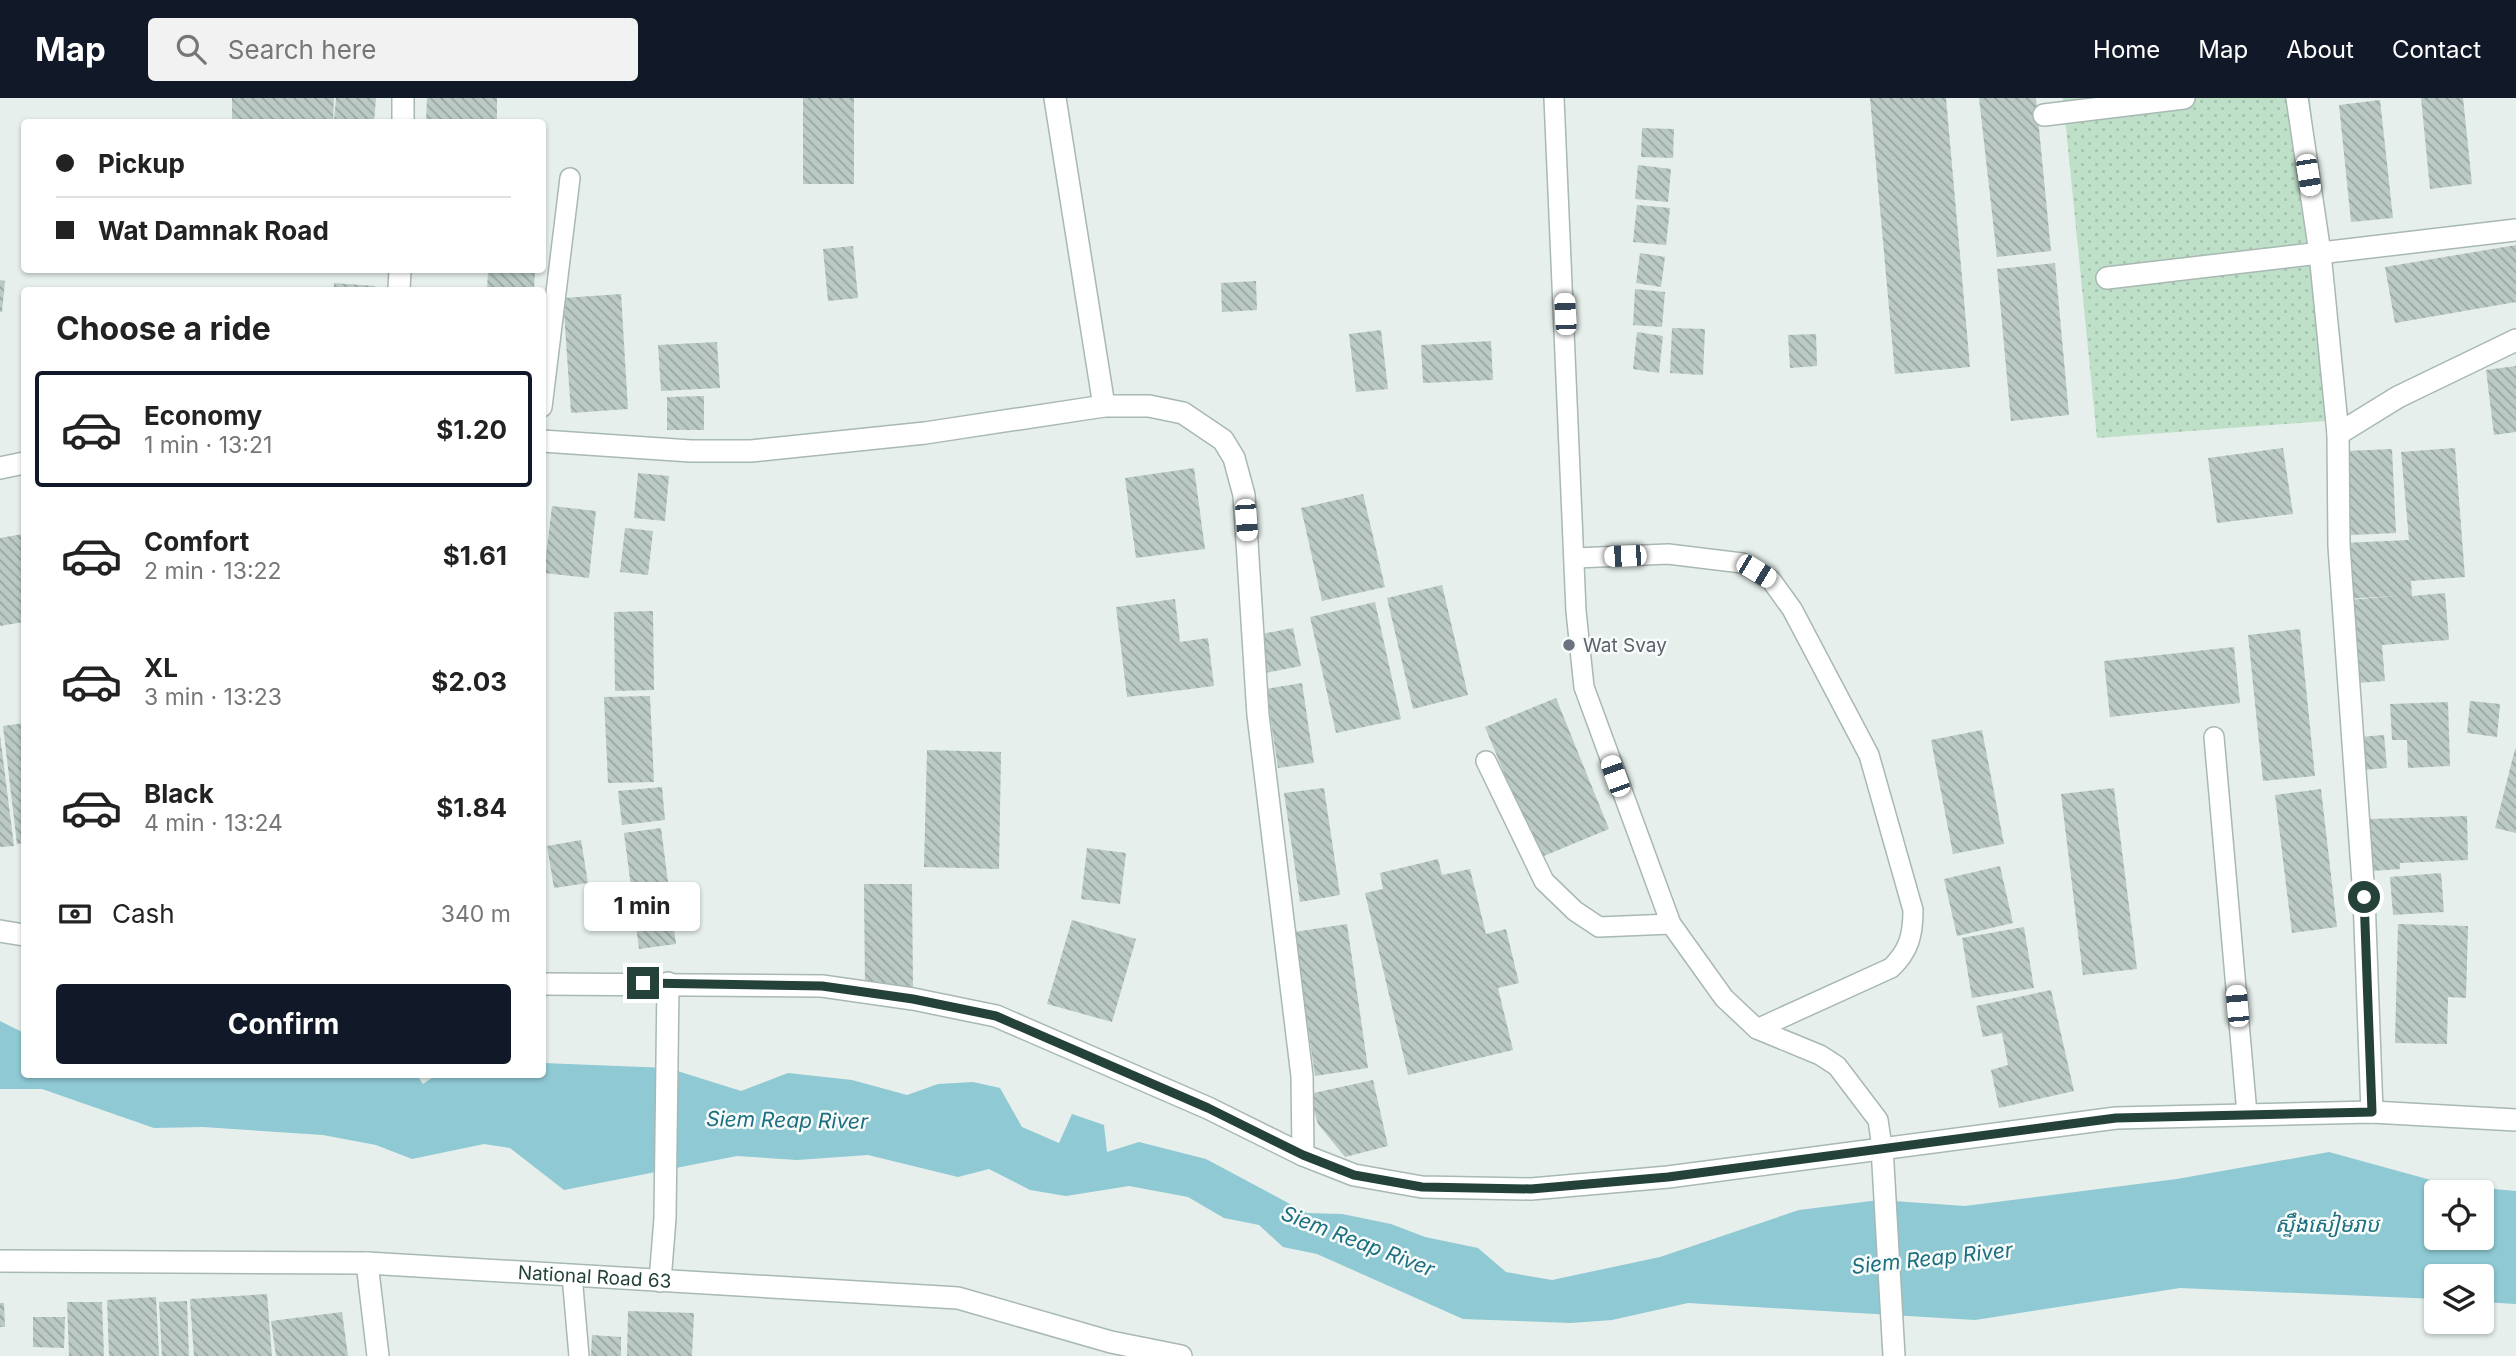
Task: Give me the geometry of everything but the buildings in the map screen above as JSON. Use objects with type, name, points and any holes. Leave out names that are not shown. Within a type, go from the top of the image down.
[{"type":"street","points":[[403,98],[403,119]]},
{"type":"street","points":[[1055,98],[1104,406]]},
{"type":"street","points":[[2044,116],[2184,98]]},
{"type":"street","points":[[2297,98],[2320,253],[2338,434],[2339,546],[2364,897],[2372,1112]]},
{"type":"street","points":[[2107,278],[2516,230]]},
{"type":"street","points":[[2338,434],[2398,397],[2516,340]]},
{"type":"street","points":[[546,440],[691,451],[751,451],[925,433],[1104,406],[1149,406],[1183,413],[1223,440],[1240,474],[1251,581],[1258,715],[1302,1076],[1303,1155]]},
{"type":"street","points":[[0,468],[21,464]]},
{"type":"street","points":[[0,931],[21,934]]},
{"type":"street","points":[[660,1280],[665,1218],[668,983]]},
{"type":"street","points":[[546,985],[668,983],[822,986],[913,999],[996,1016],[1208,1108],[1303,1155],[1354,1175],[1422,1187],[1531,1189],[1668,1177],[2116,1118],[2372,1112],[2516,1120]]},
{"type":"street","points":[[1882,1147],[1894,1356]]},
{"type":"street","name":"National Road 63","points":[[0,1261],[367,1264],[958,1298],[1111,1349],[1181,1356]]},
{"type":"street","points":[[367,1264],[378,1356]]},
{"type":"lane","points":[[1554,98],[1576,558],[1576,611],[1584,687],[1671,924],[1724,999],[1756,1029],[1820,1055],[1837,1066],[1878,1120],[1882,1147]]},
{"type":"lane","points":[[546,374],[570,178]]},
{"type":"lane","points":[[1576,558],[1668,554],[1742,563],[1771,580],[1792,609],[1869,755],[1913,910],[1913,933],[1905,955],[1891,968],[1756,1029]]},
{"type":"lane","points":[[2214,737],[2246,1114]]},
{"type":"lane","points":[[1486,761],[1544,881],[1575,911],[1599,927],[1671,924]]},
{"type":"lane","points":[[572,1275],[579,1356]]},
{"type":"green space","points":[[2063,98],[2310,98],[2340,420],[2097,438]]},
{"type":"water","name":"ស្ទឹងសៀមរាប","points":[[0,1021],[21,1032],[21,1078],[419,1078],[423,1084],[432,1078],[546,1078],[546,1063],[668,1068],[741,1091],[788,1073],[852,1080],[907,1095],[938,1084],[973,1082],[1000,1088],[1022,1127],[1059,1143],[1072,1114],[1104,1125],[1107,1152],[1139,1142],[1206,1159],[1307,1213],[1342,1214],[1391,1224],[1425,1237],[1478,1248],[1506,1272],[1552,1280],[1660,1257],[1799,1210],[1879,1200],[1965,1206],[2177,1179],[2329,1152],[2431,1180],[2424,1180],[2424,1250],[2494,1250],[2494,1189],[2516,1191],[2516,1304],[2494,1303],[2494,1264],[2424,1264],[2424,1298],[2180,1288],[1975,1320],[1688,1303],[1612,1320],[1571,1323],[1463,1319],[1317,1254],[1283,1247],[1259,1225],[1224,1218],[1188,1197],[1129,1186],[1066,1196],[1030,1190],[989,1169],[958,1177],[868,1155],[797,1160],[737,1156],[564,1190],[510,1148],[484,1144],[412,1159],[376,1145],[323,1135],[203,1127],[154,1128],[42,1089],[0,1089]]},
{"type":"place","name":"Wat Svay","points":[[1569,645]]},
{"type":"route","points":[[643,983],[822,986],[913,999],[996,1016],[1208,1108],[1303,1155],[1354,1175],[1422,1187],[1531,1189],[1668,1177],[2008,1130],[2116,1118],[2372,1112],[2364,897]]},
{"type":"water label","name":"Siem Reap River","points":[[787,1120]]},
{"type":"water label","name":"Siem Reap River","points":[[1358,1241]]},
{"type":"water label","name":"Siem Reap River","points":[[1932,1258]]}]
